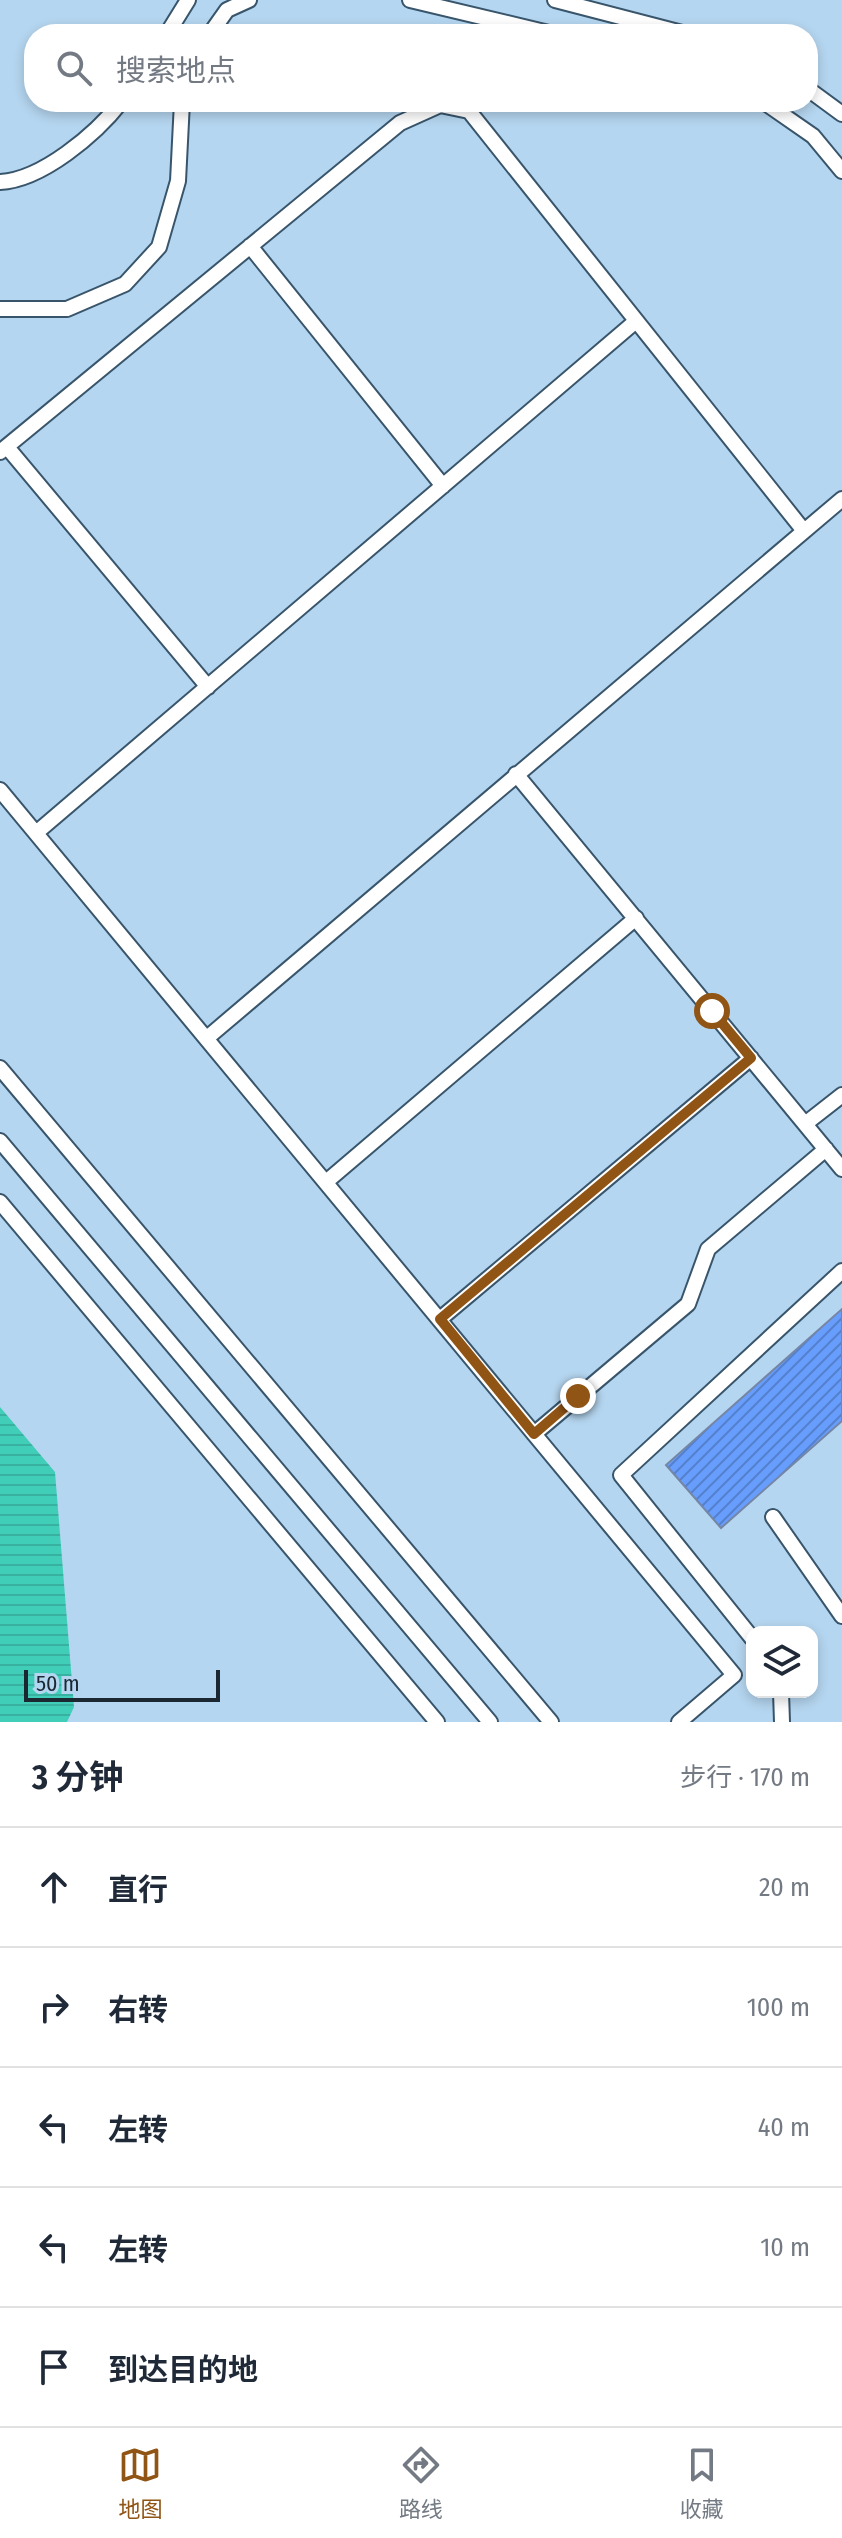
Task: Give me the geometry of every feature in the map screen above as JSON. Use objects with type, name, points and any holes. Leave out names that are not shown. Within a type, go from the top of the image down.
[{"type":"lane","points":[[173,24],[188,0]]},
{"type":"lane","points":[[217,24],[227,10],[249,0]]},
{"type":"lane","points":[[410,0],[511,24]]},
{"type":"lane","points":[[555,0],[647,24]]},
{"type":"lane","points":[[818,96],[842,114]]},
{"type":"lane","points":[[0,182],[14,182],[57,160],[103,126],[114,112]]},
{"type":"lane","points":[[0,309],[67,309],[125,284],[159,247],[178,181],[181,112]]},
{"type":"lane","points":[[208,687],[3,449],[400,123],[424,112]]},
{"type":"lane","points":[[470,112],[804,531]]},
{"type":"lane","points":[[778,112],[813,136],[842,171]]},
{"type":"lane","points":[[250,246],[443,486]]},
{"type":"lane","points":[[36,833],[636,321]]},
{"type":"lane","points":[[207,1038],[842,499]]},
{"type":"lane","points":[[516,774],[842,1169]]},
{"type":"lane","points":[[0,790],[734,1675],[679,1722]]},
{"type":"lane","points":[[326,1182],[636,918]]},
{"type":"lane","points":[[440,1319],[751,1058]]},
{"type":"lane","points":[[0,1068],[551,1722]]},
{"type":"lane","points":[[805,1124],[842,1095]]},
{"type":"lane","points":[[0,1141],[490,1722]]},
{"type":"lane","points":[[534,1434],[688,1304],[708,1249],[826,1149]]},
{"type":"lane","points":[[0,1202],[437,1722]]},
{"type":"lane","points":[[746,1631],[621,1475],[842,1271]]},
{"type":"lane","points":[[773,1517],[842,1616]]},
{"type":"lane","points":[[781,1698],[782,1722]]},
{"type":"shaded area","points":[[0,1407],[55,1472],[74,1707],[67,1722],[0,1722]]},
{"type":"building","points":[[842,1309],[842,1421],[721,1528],[666,1465]]},
{"type":"route","points":[[578,1396],[534,1434],[440,1319],[751,1058],[712,1011]]}]
